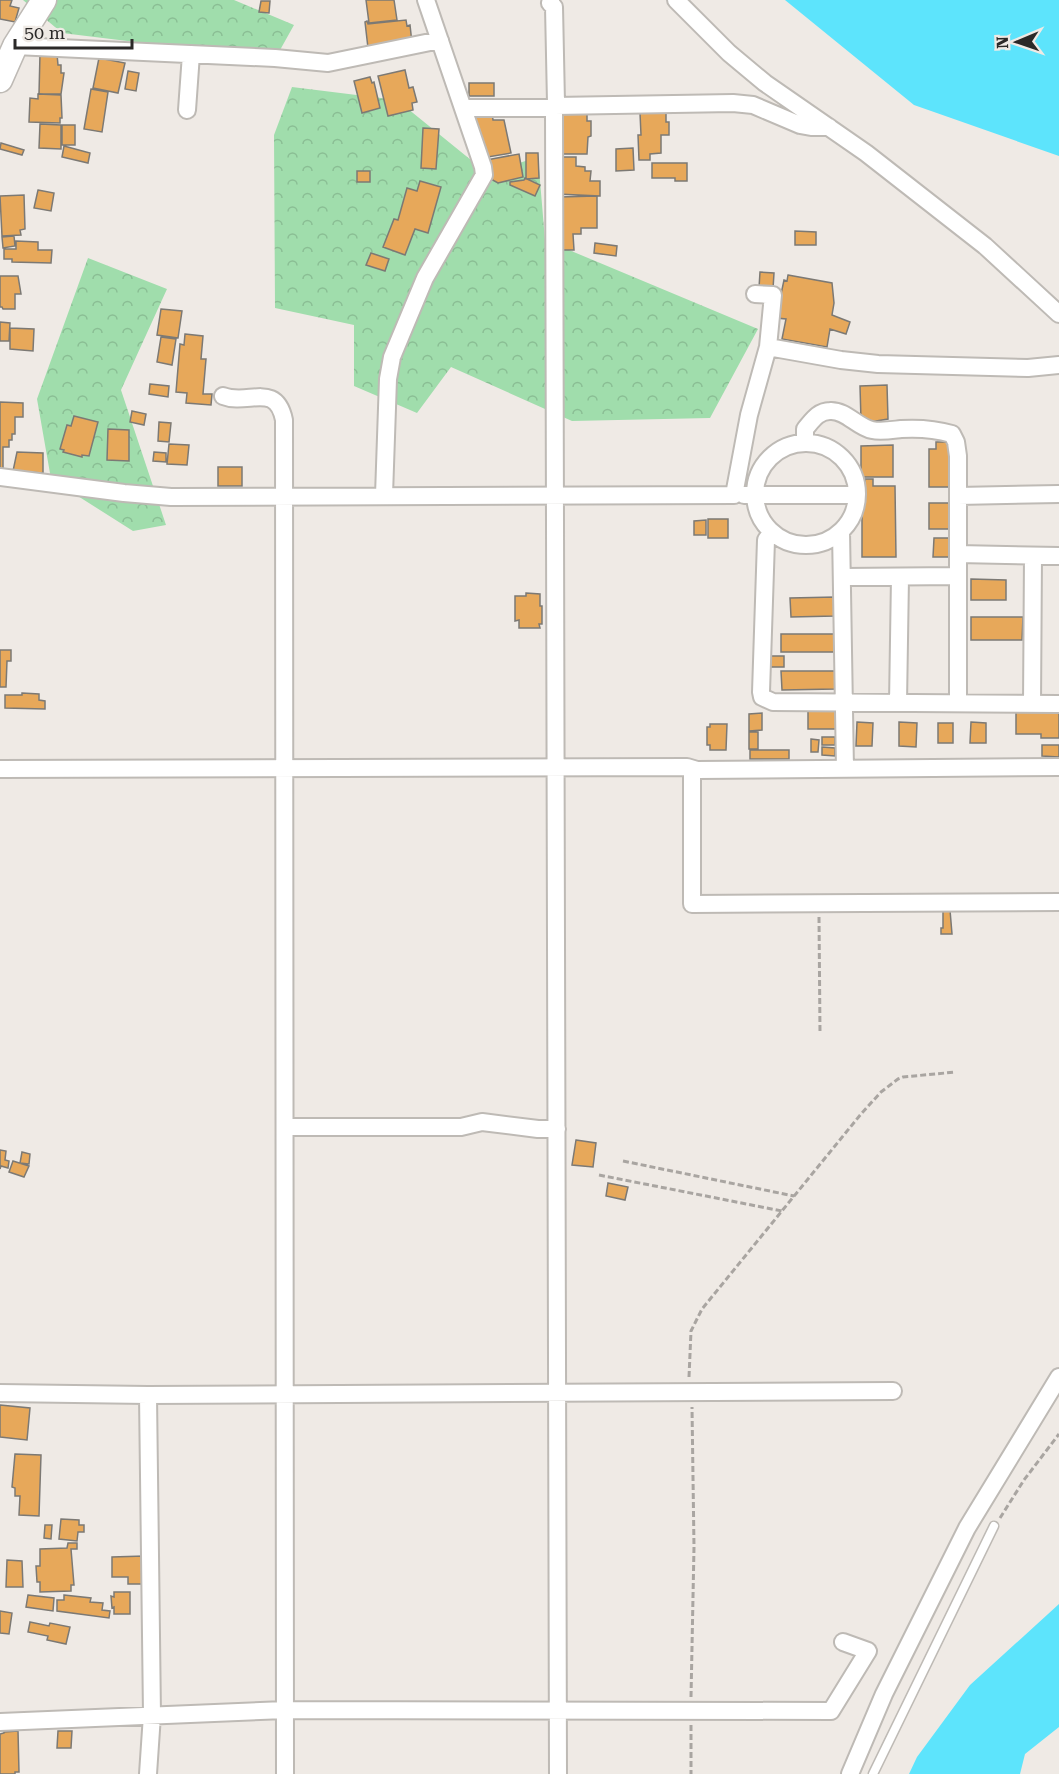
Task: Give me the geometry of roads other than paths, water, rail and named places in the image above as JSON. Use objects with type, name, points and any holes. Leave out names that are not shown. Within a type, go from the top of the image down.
[{"type":"street","points":[[0,80],[15,46],[44,0]]},
{"type":"street","points":[[384,495],[388,379],[392,357],[425,278],[484,175],[464,108],[426,0]]},
{"type":"street","points":[[551,0],[554,19],[556,103],[554,107],[559,1392],[558,1774]]},
{"type":"street","points":[[676,0],[729,53],[765,83],[866,153],[985,246],[1059,314]]},
{"type":"street","points":[[15,46],[328,63],[440,40]]},
{"type":"street","points":[[187,110],[191,54]]},
{"type":"street","points":[[464,108],[733,103],[753,105],[811,127],[829,128]]},
{"type":"street","points":[[734,495],[749,415],[768,346],[773,295],[755,294]]},
{"type":"street","points":[[768,346],[842,360],[878,364],[1028,368],[1059,364]]},
{"type":"street","points":[[224,396],[230,399],[265,397],[276,402],[282,409],[284,420],[285,1774]]},
{"type":"street","points":[[805,442],[805,429],[813,419],[819,413],[831,410],[874,430],[919,428],[952,434],[958,456],[958,703]]},
{"type":"street","points":[[805,442],[821,444],[836,452],[847,464],[855,478],[857,495],[850,520],[842,531],[829,540],[814,545],[799,545],[784,541],[771,533],[762,522],[756,509],[754,495],[757,475],[768,458],[785,446],[805,442]]},
{"type":"street","points":[[0,477],[124,494],[171,497],[857,495]]},
{"type":"street","points":[[958,496],[1059,494]]},
{"type":"street","points":[[842,531],[844,769]]},
{"type":"street","points":[[771,533],[766,540],[762,697],[772,702],[1059,704]]},
{"type":"street","points":[[958,554],[1059,556]]},
{"type":"street","points":[[1032,704],[1033,556]]},
{"type":"street","points":[[843,578],[958,576]]},
{"type":"street","points":[[898,703],[900,577]]},
{"type":"street","points":[[0,769],[697,770],[1059,767]]},
{"type":"street","points":[[692,769],[692,904],[1059,902]]},
{"type":"street","points":[[285,1127],[461,1127],[482,1122],[557,1129]]},
{"type":"street","points":[[850,1774],[884,1694],[967,1528],[1059,1377]]},
{"type":"street","points":[[0,1393],[148,1395],[893,1391]]},
{"type":"street","points":[[148,1395],[152,1715],[148,1774]]},
{"type":"street","points":[[0,1722],[285,1710],[831,1711],[868,1651],[843,1642]]},
{"type":"lane","points":[[873,1774],[994,1526]]},
{"type":"water","points":[[785,0],[1059,0],[1059,156],[914,105]]},
{"type":"water","points":[[1059,1604],[1059,1727],[1025,1754],[1020,1774],[909,1774],[917,1757],[970,1685]]}]
